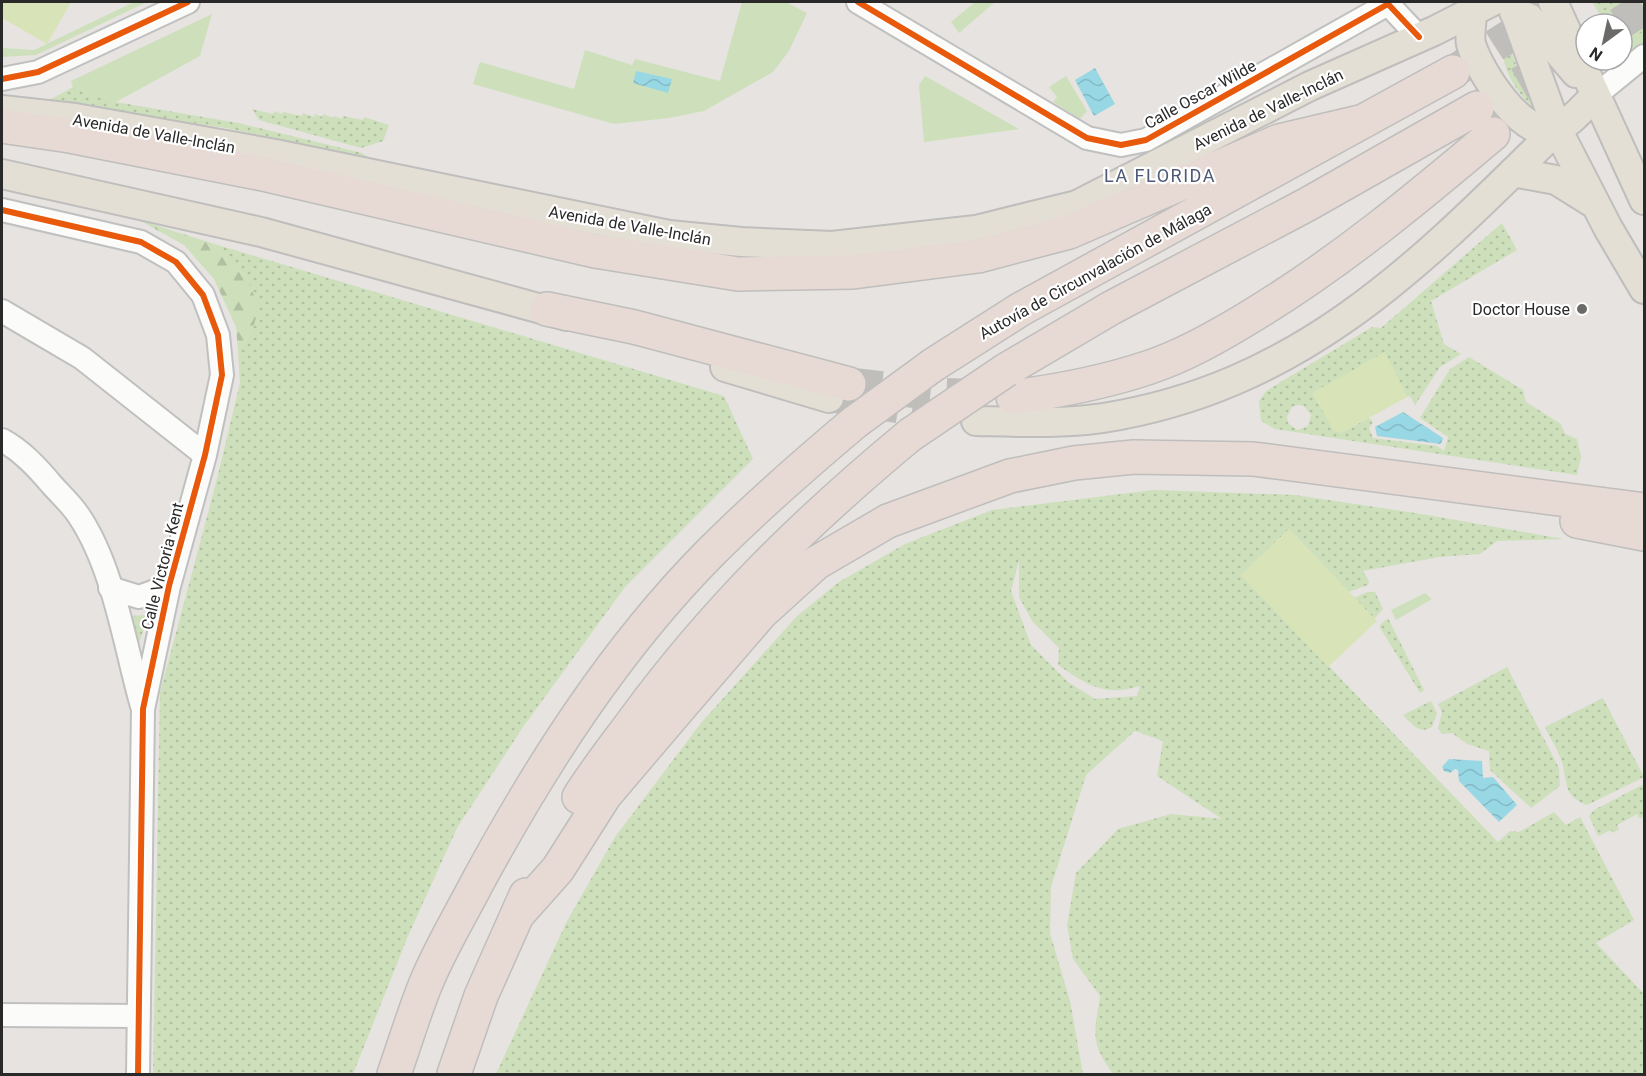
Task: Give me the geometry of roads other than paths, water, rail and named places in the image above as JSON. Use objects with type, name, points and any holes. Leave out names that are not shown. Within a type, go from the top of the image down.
[{"type":"highway","name":"Autovía de Circunvalación de Málaga","points":[[394,1074],[424,988],[442,950],[509,823],[567,730],[636,637],[709,554],[785,481],[855,422],[933,365],[1021,309],[1453,72]]},
{"type":"highway","points":[[2,126],[70,136],[263,174],[595,251],[738,274],[853,272],[978,256],[1069,232],[1279,141],[1364,121]]},
{"type":"highway","points":[[454,1074],[481,996],[541,861],[588,782],[678,661],[752,577],[835,498],[910,435],[1009,383],[1111,308],[1308,204],[1485,121],[1345,255],[1279,300],[1212,340],[1149,368],[1077,388],[1009,383]]},
{"type":"highway","points":[[547,309],[634,327],[839,391]]},
{"type":"highway","points":[[518,914],[558,869],[605,795],[761,613],[816,563],[888,521],[1010,476],[1074,463],[1134,457],[1253,459],[1644,510]]},
{"type":"highway","points":[[1497,490],[1556,517],[1644,534]]},
{"type":"main road","points":[[1553,2],[1644,200]]},
{"type":"main road","name":"Avenida de Valle-Inclán","points":[[2,110],[75,118],[275,154],[669,235],[741,242],[832,246],[976,230],[1077,205],[1300,91],[1419,37],[1495,6]]},
{"type":"main road","points":[[1495,6],[1529,18],[1595,96]]},
{"type":"main road","points":[[1495,6],[1470,42],[1478,62],[1511,111],[1538,130],[1557,129]]},
{"type":"main road","points":[[1495,6],[1596,205],[1644,288]]},
{"type":"main road","points":[[976,422],[1045,423],[1102,418],[1157,406],[1222,386],[1295,352],[1364,307],[1451,234],[1557,129],[1595,96]]},
{"type":"main road","points":[[1513,172],[1556,180],[1596,205]]},
{"type":"main road","points":[[2,174],[261,232],[547,309]]},
{"type":"street","points":[[2,79],[38,72],[188,2]]},
{"type":"street","name":"Calle Oscar Wilde","points":[[858,2],[1087,138],[1121,145],[1146,140],[1388,4],[1419,37]]},
{"type":"street","points":[[1595,96],[1644,56]]},
{"type":"street","name":"Calle Victoria Kent","points":[[2,210],[141,242],[176,262],[203,295],[218,335],[222,375],[205,455],[169,586],[143,709],[138,1074]]},
{"type":"street","points":[[2,311],[82,358],[205,455]]},
{"type":"street","points":[[2,440],[39,469],[79,517],[98,554],[110,588],[143,709]]},
{"type":"street","points":[[110,588],[139,597],[169,586]]},
{"type":"street","points":[[2,1015],[139,1016]]},
{"type":"water","points":[[1095,68],[1115,104],[1094,116],[1075,80]]},
{"type":"water","points":[[636,71],[672,79],[668,93],[633,83]]},
{"type":"water","points":[[1403,412],[1443,438],[1441,444],[1377,436],[1375,427]]},
{"type":"water","points":[[1449,759],[1482,761],[1483,778],[1493,777],[1517,805],[1499,822],[1459,781],[1458,770],[1455,769],[1450,773],[1444,771],[1442,767]]},
{"type":"tunnel","points":[[1634,14],[1644,8]]},
{"type":"tunnel","points":[[1453,72],[1547,12]]},
{"type":"tunnel","points":[[1477,108],[1563,58]]},
{"type":"tunnel","points":[[849,384],[937,394],[985,396]]},
{"type":"tunnel","points":[[829,398],[952,418]]},
{"type":"place","name":"Doctor House","points":[[1582,309]]},
{"type":"district","name":"LA FLORIDA","points":[[1160,176]]}]
